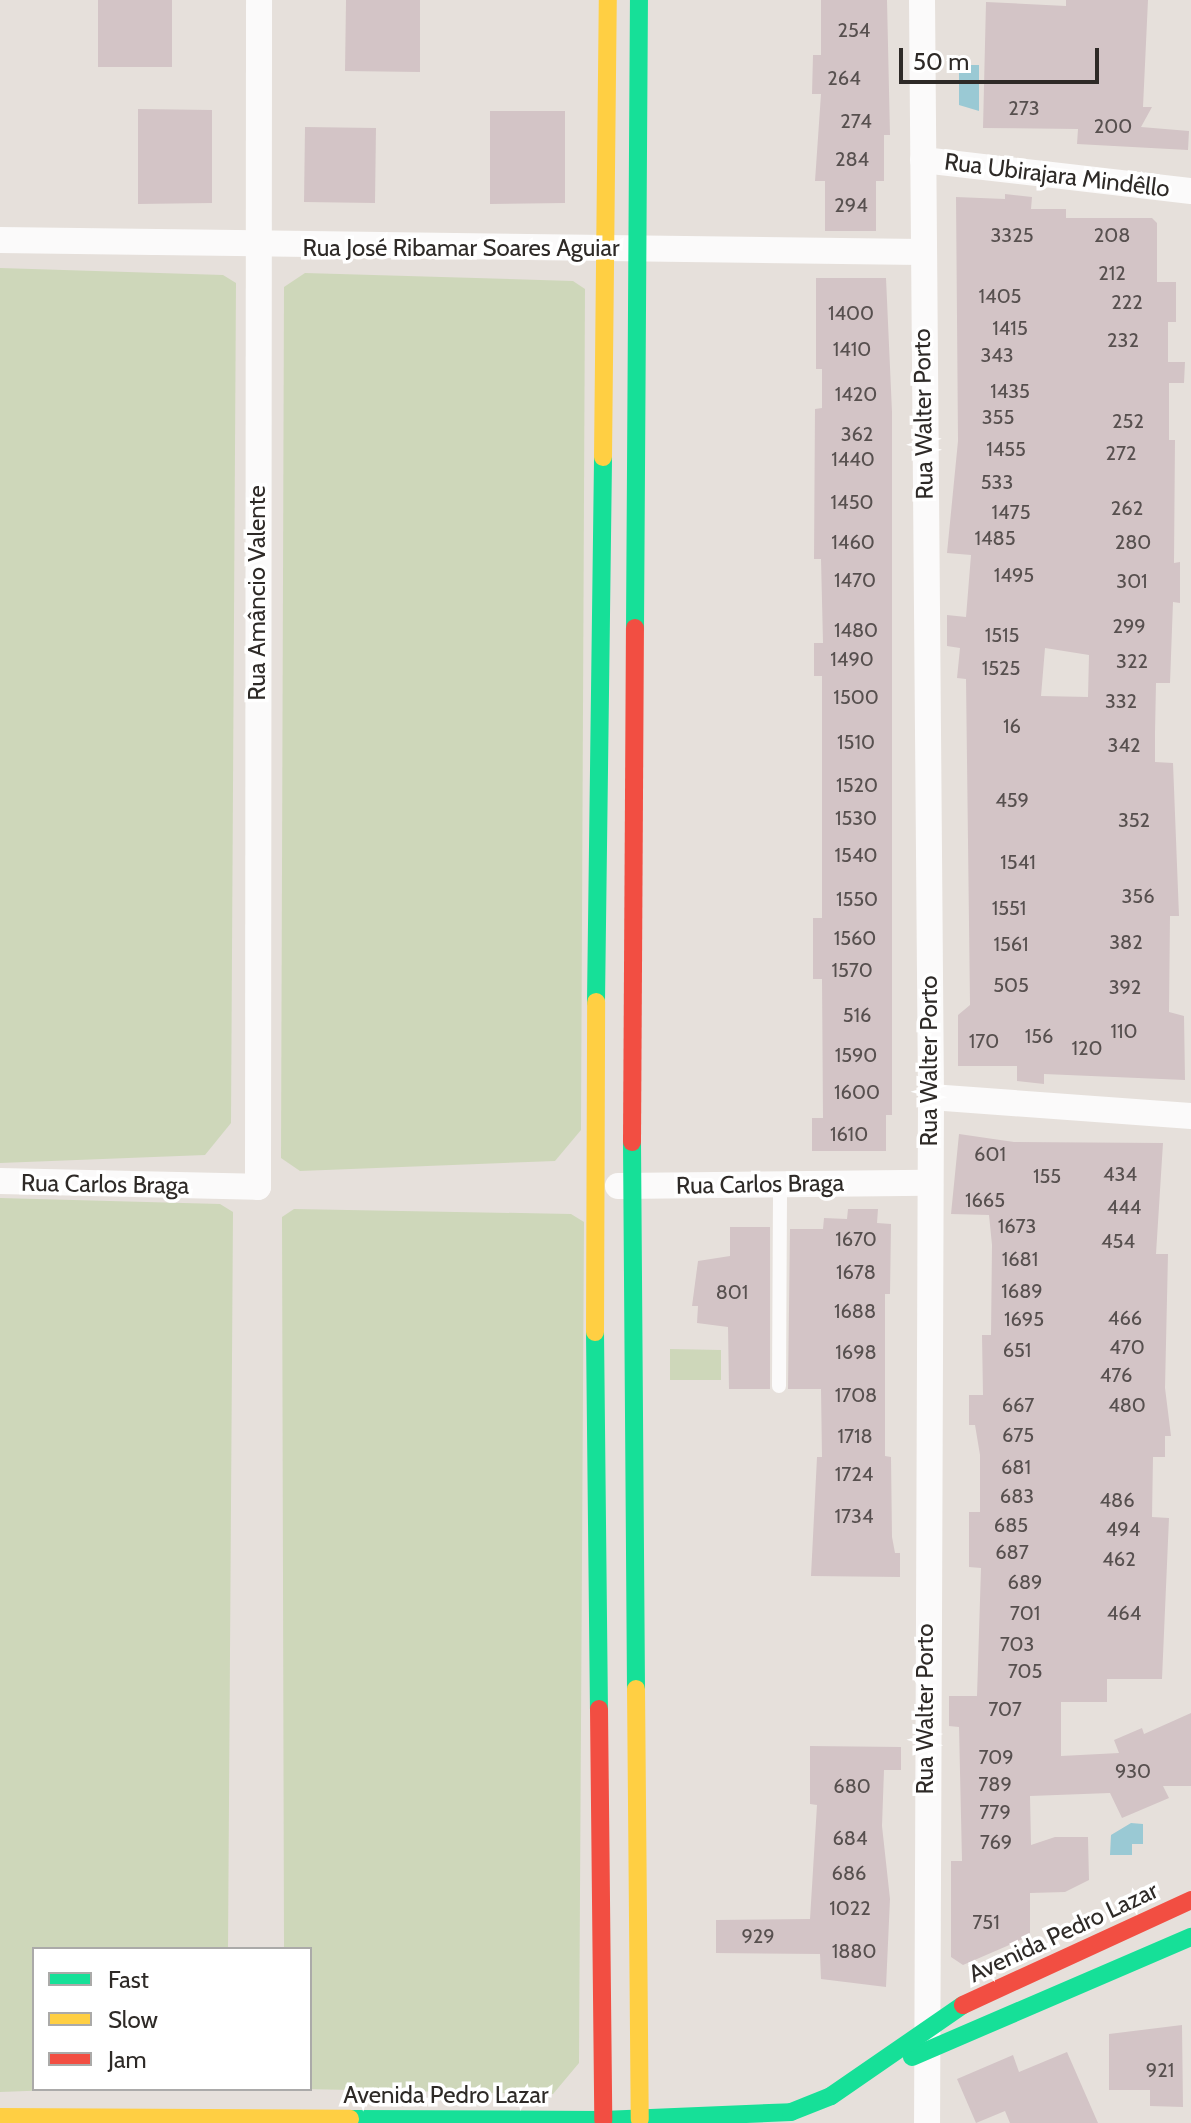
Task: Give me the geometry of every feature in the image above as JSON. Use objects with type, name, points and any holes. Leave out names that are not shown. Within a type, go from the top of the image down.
[{"type":"main road","points":[[603,2122],[594,1187],[608,248],[608,0]]},
{"type":"main road","points":[[639,0],[632,1186],[640,2121]]},
{"type":"main road","points":[[596,1437],[634,1436]]},
{"type":"main road","points":[[600,1813],[637,1816]]},
{"type":"main road","name":"Avenida Pedro Lazar","points":[[879,2066],[926,2040],[982,1994],[1191,1900]]},
{"type":"main road","name":"Avenida Pedro Lazar","points":[[0,2117],[603,2122],[791,2112],[831,2096],[926,2040],[1191,1937]]},
{"type":"street","name":"Rua Amâncio Valente","points":[[258,1187],[256,247],[259,0]]},
{"type":"street","name":"Rua Walter Porto","points":[[922,0],[921,252],[931,1097],[927,1183],[927,2123]]},
{"type":"street","name":"Rua Ubirajara Mindêllo","points":[[923,160],[1191,191]]},
{"type":"street","name":"Rua José Ribamar Soares Aguiar","points":[[0,240],[256,247],[921,252]]},
{"type":"street","points":[[931,1097],[1191,1116]]},
{"type":"street","name":"Rua Carlos Braga","points":[[0,1181],[258,1187]]},
{"type":"street","name":"Rua Carlos Braga","points":[[594,1187],[927,1183]]},
{"type":"lane","points":[[779,1386],[780,1184]]},
{"type":"green space","points":[[0,268],[223,275],[236,283],[231,1123],[205,1155],[0,1163]]},
{"type":"green space","points":[[305,273],[573,281],[585,289],[581,1130],[555,1161],[300,1171],[281,1158],[284,287]]},
{"type":"green space","points":[[0,1198],[220,1204],[233,1212],[228,1947],[32,1947],[32,2091],[0,2092]]},
{"type":"green space","points":[[294,1209],[571,1214],[584,1222],[579,2063],[553,2094],[312,2089],[312,1947],[284,1947],[282,1217]]},
{"type":"green space","points":[[670,1349],[721,1350],[721,1380],[670,1380]]},
{"type":"water","points":[[959,65],[979,65],[979,111],[959,105]]},
{"type":"water","points":[[1131,1823],[1143,1824],[1143,1844],[1132,1844],[1132,1855],[1110,1855],[1111,1835]]},
{"type":"building","points":[[98,0],[172,0],[172,67],[98,67]]},
{"type":"building","points":[[346,0],[420,0],[420,72],[345,71]]},
{"type":"building","points":[[821,0],[887,0],[890,135],[884,135],[884,181],[876,181],[876,231],[825,231],[825,181],[815,181],[821,94],[812,94],[813,55],[821,55]]},
{"type":"building","points":[[1066,0],[1148,0],[1143,107],[1152,107],[1141,127],[1189,131],[1188,150],[1077,144],[1078,129],[983,128],[986,2],[1066,6]]},
{"type":"building","points":[[138,109],[212,110],[212,203],[138,204]]},
{"type":"building","points":[[490,111],[565,111],[565,203],[490,204]]},
{"type":"building","points":[[305,127],[376,128],[375,203],[304,202]]},
{"type":"building","points":[[1005,194],[1032,197],[1031,209],[1066,209],[1066,218],[1152,218],[1157,223],[1157,282],[1176,282],[1176,322],[1168,322],[1168,362],[1185,362],[1184,383],[1169,383],[1169,440],[1175,440],[1174,563],[1180,562],[1180,603],[1173,602],[1170,683],[1156,683],[1155,762],[1173,763],[1179,916],[1170,916],[1169,1012],[1184,1016],[1185,1080],[1044,1074],[1044,1084],[1017,1081],[1017,1066],[958,1066],[958,1015],[970,1005],[966,679],[957,678],[960,648],[947,646],[947,615],[966,617],[971,555],[947,553],[958,441],[956,197],[1005,199]],"holes":[[[1045,648],[1089,655],[1088,697],[1041,696]]]},
{"type":"building","points":[[816,278],[886,278],[892,412],[892,1115],[886,1115],[886,1151],[812,1151],[812,1118],[823,1118],[822,979],[813,979],[813,918],[822,918],[822,676],[814,676],[814,643],[823,643],[821,559],[814,559],[815,409],[822,408],[822,369],[816,369]]},
{"type":"building","points":[[959,1134],[1014,1142],[1163,1143],[1156,1254],[1168,1254],[1165,1388],[1171,1436],[1165,1436],[1165,1457],[1153,1457],[1152,1517],[1169,1518],[1162,1679],[1107,1679],[1107,1702],[1061,1702],[1061,1756],[1119,1753],[1114,1740],[1142,1728],[1144,1734],[1191,1713],[1191,1786],[1163,1786],[1169,1798],[1122,1818],[1110,1793],[1030,1796],[1031,1845],[1055,1837],[1088,1837],[1089,1880],[1065,1892],[1030,1893],[1030,1936],[963,1965],[951,1957],[951,1861],[962,1861],[959,1727],[949,1726],[949,1696],[977,1696],[981,1568],[969,1567],[969,1512],[980,1512],[980,1455],[975,1425],[969,1425],[969,1395],[983,1395],[982,1335],[991,1335],[992,1245],[989,1215],[951,1214]]},
{"type":"building","points":[[848,1209],[878,1209],[877,1223],[891,1224],[890,1294],[885,1294],[885,1456],[891,1457],[892,1537],[895,1553],[900,1553],[900,1577],[811,1576],[817,1457],[822,1457],[821,1389],[788,1389],[790,1229],[823,1229],[824,1218],[847,1219]]},
{"type":"building","points":[[730,1227],[770,1227],[770,1389],[729,1389],[728,1327],[697,1323],[698,1306],[692,1306],[698,1261],[730,1256]]},
{"type":"building","points":[[810,1746],[901,1747],[901,1770],[884,1770],[882,1826],[890,1899],[886,1987],[821,1979],[820,1954],[716,1953],[716,1920],[810,1919],[817,1805],[810,1804]]},
{"type":"building","points":[[1182,2025],[1183,2107],[1150,2106],[1150,2090],[1109,2090],[1109,2034]]},
{"type":"building","points":[[1067,2052],[1098,2123],[1010,2123],[1005,2111],[976,2123],[957,2079],[1013,2055],[1019,2072]]},
{"type":"traffic: fast","points":[[635,628],[639,0]]},
{"type":"traffic: fast","points":[[596,1002],[603,457]]},
{"type":"traffic: fast","points":[[632,1142],[636,1689]]},
{"type":"traffic: fast","points":[[595,1332],[599,1709]]},
{"type":"traffic: fast","points":[[912,2057],[1191,1937]]},
{"type":"traffic: fast","points":[[350,2119],[603,2120],[791,2112],[831,2096],[963,2005]]},
{"type":"traffic: slow","points":[[603,457],[608,0]]},
{"type":"traffic: slow","points":[[595,1332],[596,1002]]},
{"type":"traffic: slow","points":[[636,1689],[640,2119]]},
{"type":"traffic: slow","points":[[0,2117],[350,2119]]},
{"type":"traffic: jam","points":[[632,1142],[635,628]]},
{"type":"traffic: jam","points":[[599,1709],[603,2120]]},
{"type":"traffic: jam","points":[[963,2005],[1191,1900]]}]
